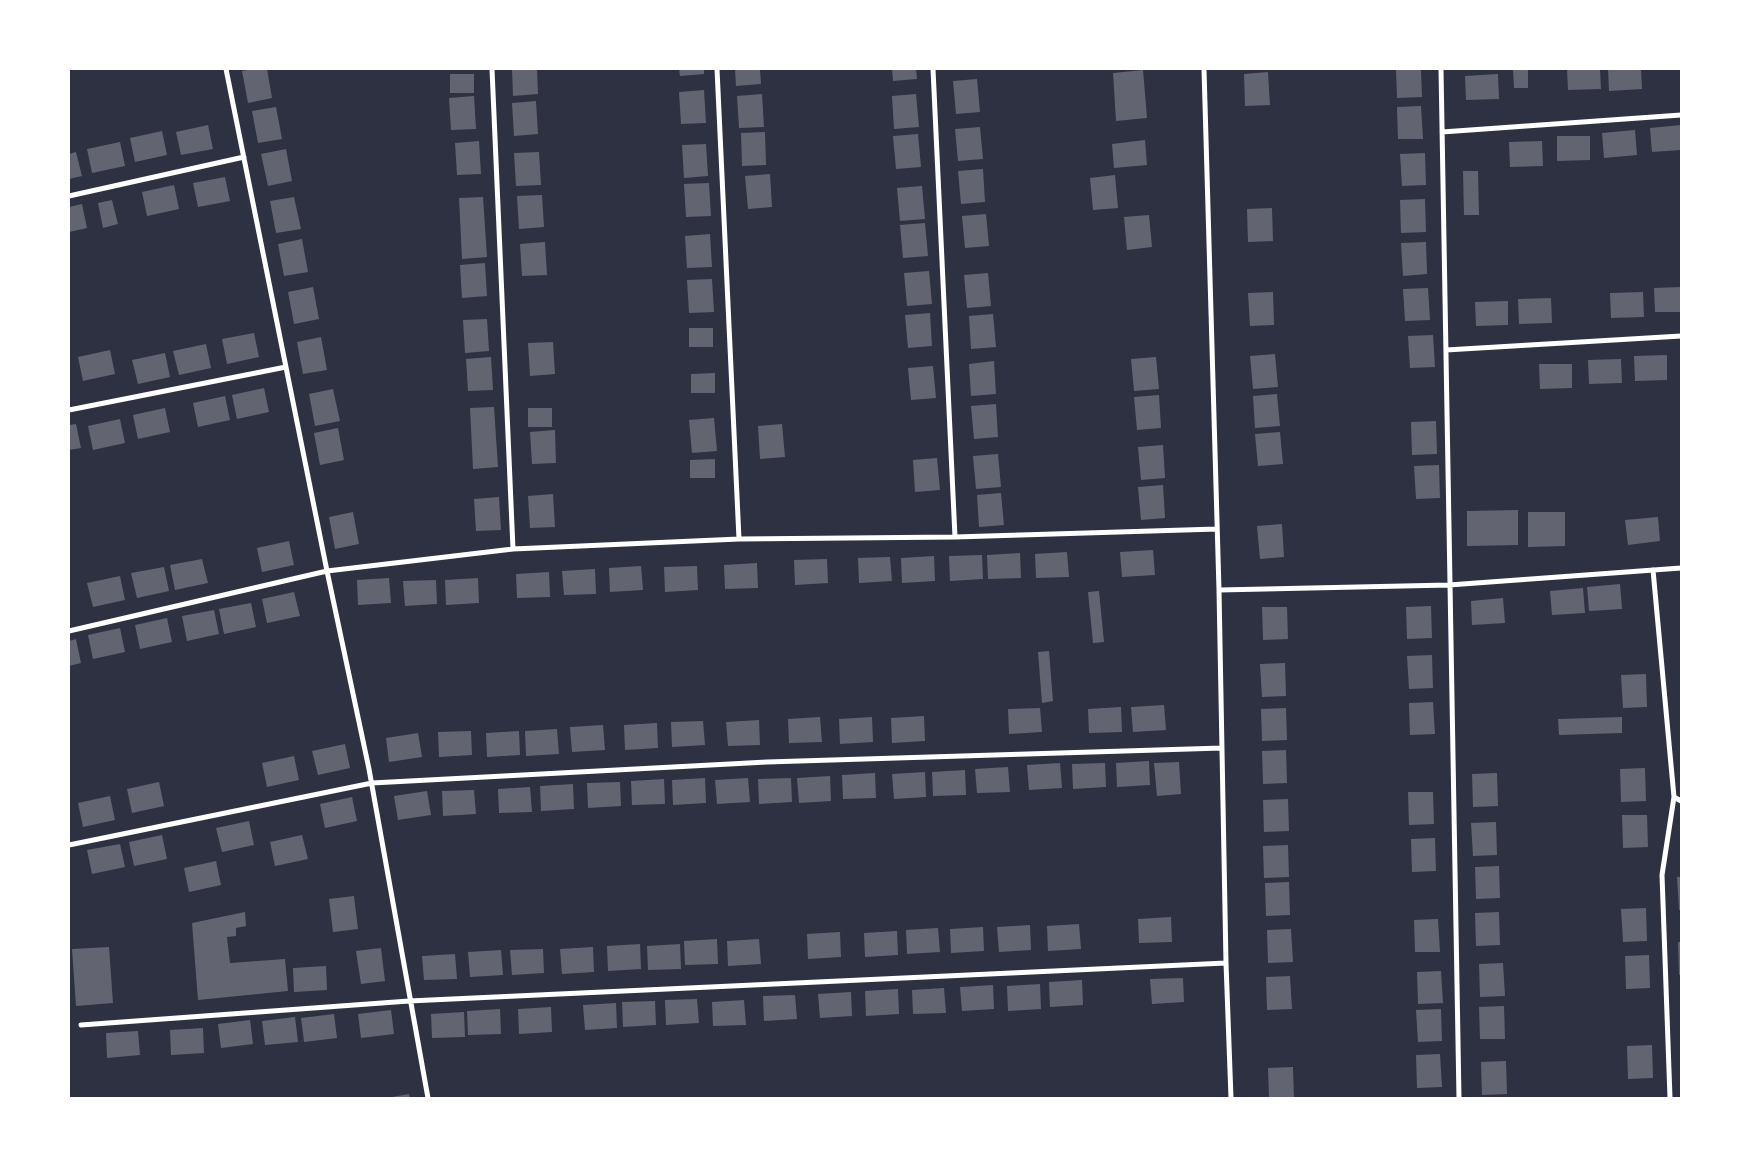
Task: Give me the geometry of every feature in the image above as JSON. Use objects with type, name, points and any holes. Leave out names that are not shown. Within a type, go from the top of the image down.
[{"type":"street","points":[[226,69],[327,571],[372,783],[409,1001],[428,1098]]},
{"type":"street","points":[[492,69],[513,549]]},
{"type":"street","points":[[718,69],[739,539]]},
{"type":"street","points":[[932,69],[954,537]]},
{"type":"street","points":[[1204,69],[1218,529],[1226,963],[1231,1098]]},
{"type":"street","points":[[1442,69],[1449,584],[1459,1098]]},
{"type":"street","points":[[1442,132],[1681,115]]},
{"type":"street","points":[[69,196],[244,158]]},
{"type":"street","points":[[1446,350],[1681,336]]},
{"type":"street","points":[[69,410],[286,367]]},
{"type":"street","points":[[69,631],[327,571],[513,549],[739,539],[954,537],[1218,529]]},
{"type":"street","points":[[1219,590],[1449,584],[1681,568]]},
{"type":"street","points":[[1653,570],[1674,797],[1662,875],[1670,1098]]},
{"type":"street","points":[[69,845],[372,783],[767,762],[1222,748]]},
{"type":"street","points":[[1674,797],[1681,801]]},
{"type":"street","points":[[81,1025],[409,1001],[1226,963]]},
{"type":"building","points":[[267,69],[272,98],[248,103],[242,71]]},
{"type":"building","points":[[512,69],[537,69],[538,94],[513,96]]},
{"type":"building","points":[[679,69],[704,69],[704,74],[680,76]]},
{"type":"building","points":[[735,69],[760,69],[761,84],[736,86]]},
{"type":"building","points":[[892,69],[916,69],[917,79],[893,81]]},
{"type":"building","points":[[1396,69],[1421,69],[1422,97],[1397,98]]},
{"type":"building","points":[[1513,69],[1528,69],[1528,88],[1514,88]]},
{"type":"building","points":[[1567,69],[1600,69],[1601,89],[1568,90]]},
{"type":"building","points":[[1608,69],[1641,69],[1642,89],[1609,91]]},
{"type":"building","points":[[1143,70],[1147,118],[1116,121],[1113,73]]},
{"type":"building","points":[[1268,72],[1270,105],[1245,106],[1244,74]]},
{"type":"building","points":[[450,74],[474,74],[474,93],[450,93]]},
{"type":"building","points":[[1498,74],[1499,99],[1466,100],[1465,76]]},
{"type":"building","points":[[977,79],[980,112],[956,114],[953,81]]},
{"type":"building","points":[[704,90],[706,123],[681,124],[679,92]]},
{"type":"building","points":[[762,94],[764,127],[739,128],[737,96]]},
{"type":"building","points":[[916,94],[919,127],[894,129],[892,96]]},
{"type":"building","points":[[474,96],[476,129],[451,130],[449,98]]},
{"type":"building","points":[[536,101],[538,134],[514,136],[512,103]]},
{"type":"building","points":[[1421,106],[1423,139],[1398,139],[1397,107]]},
{"type":"building","points":[[276,107],[282,139],[258,143],[252,111]]},
{"type":"building","points":[[208,125],[213,149],[181,155],[176,132]]},
{"type":"building","points":[[1681,125],[1681,150],[1652,152],[1650,128]]},
{"type":"building","points":[[980,127],[983,159],[958,161],[955,129]]},
{"type":"building","points":[[1635,130],[1637,155],[1604,158],[1602,133]]},
{"type":"building","points":[[162,131],[167,155],[135,162],[130,138]]},
{"type":"building","points":[[765,132],[766,165],[742,166],[741,133]]},
{"type":"building","points":[[918,134],[921,167],[896,169],[893,136]]},
{"type":"building","points":[[1557,136],[1590,136],[1590,160],[1557,161]]},
{"type":"building","points":[[1145,140],[1147,165],[1114,168],[1112,144]]},
{"type":"building","points":[[479,141],[481,174],[457,175],[455,143]]},
{"type":"building","points":[[1542,141],[1543,166],[1510,167],[1509,142]]},
{"type":"building","points":[[120,142],[125,166],[92,173],[87,149]]},
{"type":"building","points":[[706,144],[708,176],[684,178],[682,145]]},
{"type":"building","points":[[286,149],[292,181],[268,186],[261,154]]},
{"type":"building","points":[[76,152],[82,176],[69,179],[69,154]]},
{"type":"building","points":[[539,152],[541,185],[516,186],[514,153]]},
{"type":"building","points":[[1425,153],[1426,185],[1402,186],[1400,154]]},
{"type":"building","points":[[983,169],[985,202],[961,204],[958,171]]},
{"type":"building","points":[[1463,171],[1478,171],[1479,215],[1464,215]]},
{"type":"building","points":[[770,174],[772,207],[748,209],[745,176]]},
{"type":"building","points":[[1115,175],[1118,208],[1093,210],[1090,178]]},
{"type":"building","points":[[225,177],[230,201],[198,207],[193,183]]},
{"type":"building","points":[[709,183],[711,216],[686,217],[684,184]]},
{"type":"building","points":[[174,185],[179,209],[147,216],[142,192]]},
{"type":"building","points":[[922,186],[925,219],[900,221],[897,188]]},
{"type":"building","points":[[542,195],[544,227],[519,229],[517,196]]},
{"type":"building","points":[[294,197],[301,229],[276,233],[270,201]]},
{"type":"building","points":[[483,197],[487,257],[462,259],[459,198]]},
{"type":"building","points":[[1425,199],[1426,232],[1401,233],[1400,200]]},
{"type":"building","points":[[112,200],[118,224],[103,228],[98,203]]},
{"type":"building","points":[[82,204],[87,228],[69,232],[69,207]]},
{"type":"building","points":[[1272,208],[1273,241],[1248,242],[1247,209]]},
{"type":"building","points":[[986,214],[989,246],[965,248],[962,216]]},
{"type":"building","points":[[1149,215],[1152,247],[1127,250],[1124,217]]},
{"type":"building","points":[[925,223],[928,256],[903,258],[900,225]]},
{"type":"building","points":[[710,234],[712,267],[687,268],[685,236]]},
{"type":"building","points":[[302,239],[308,272],[284,276],[278,244]]},
{"type":"building","points":[[545,242],[547,275],[522,276],[520,244]]},
{"type":"building","points":[[1426,242],[1427,274],[1403,276],[1401,243]]},
{"type":"building","points":[[485,263],[487,296],[462,298],[460,265]]},
{"type":"building","points":[[929,271],[932,304],[907,306],[904,273]]},
{"type":"building","points":[[988,273],[991,306],[967,308],[964,275]]},
{"type":"building","points":[[712,279],[714,312],[689,313],[687,280]]},
{"type":"building","points":[[313,287],[319,319],[294,324],[288,292]]},
{"type":"building","points":[[1681,287],[1681,312],[1655,312],[1654,288]]},
{"type":"building","points":[[1428,288],[1430,320],[1405,321],[1403,289]]},
{"type":"building","points":[[1273,292],[1274,325],[1250,326],[1248,293]]},
{"type":"building","points":[[1643,292],[1644,317],[1611,318],[1610,293]]},
{"type":"building","points":[[1551,298],[1552,323],[1519,324],[1518,299]]},
{"type":"building","points":[[1508,301],[1508,325],[1476,326],[1475,302]]},
{"type":"building","points":[[930,313],[932,346],[908,348],[905,315]]},
{"type":"building","points":[[993,314],[996,347],[971,349],[969,316]]},
{"type":"building","points":[[487,319],[489,351],[465,353],[463,320]]},
{"type":"building","points":[[689,328],[713,328],[713,347],[689,347]]},
{"type":"building","points":[[254,333],[259,357],[227,364],[222,339]]},
{"type":"building","points":[[1433,335],[1435,367],[1410,368],[1408,336]]},
{"type":"building","points":[[321,337],[327,370],[303,374],[297,342]]},
{"type":"building","points":[[553,342],[555,374],[530,376],[528,343]]},
{"type":"building","points":[[206,344],[211,368],[179,375],[173,351]]},
{"type":"building","points":[[110,350],[115,374],[83,381],[78,357]]},
{"type":"building","points":[[165,353],[170,377],[138,384],[132,360]]},
{"type":"building","points":[[1275,354],[1278,387],[1253,389],[1250,356]]},
{"type":"building","points":[[1667,355],[1667,380],[1635,381],[1634,356]]},
{"type":"building","points":[[491,357],[493,390],[468,391],[466,359]]},
{"type":"building","points":[[1156,357],[1159,389],[1134,391],[1131,359]]},
{"type":"building","points":[[1621,359],[1622,383],[1589,384],[1588,360]]},
{"type":"building","points":[[994,361],[996,394],[971,396],[969,364]]},
{"type":"building","points":[[1539,364],[1572,364],[1572,388],[1540,389]]},
{"type":"building","points":[[933,366],[936,398],[911,400],[908,368]]},
{"type":"building","points":[[715,373],[715,393],[691,393],[691,374]]},
{"type":"building","points":[[264,388],[269,412],[237,419],[232,395]]},
{"type":"building","points":[[333,389],[340,421],[315,426],[309,394]]},
{"type":"building","points":[[1277,394],[1280,426],[1255,428],[1253,396]]},
{"type":"building","points":[[1159,395],[1161,428],[1137,430],[1134,397]]},
{"type":"building","points":[[225,396],[230,420],[198,427],[193,403]]},
{"type":"building","points":[[996,404],[998,437],[974,439],[971,406]]},
{"type":"building","points":[[494,407],[498,467],[473,469],[470,408]]},
{"type":"building","points":[[165,408],[170,432],[138,439],[133,415]]},
{"type":"building","points":[[528,408],[552,408],[552,427],[528,427]]},
{"type":"building","points":[[714,418],[717,451],[692,453],[689,420]]},
{"type":"building","points":[[120,419],[125,443],[93,450],[88,426]]},
{"type":"building","points":[[1436,421],[1437,454],[1412,455],[1411,422]]},
{"type":"building","points":[[76,424],[81,448],[69,450],[69,425]]},
{"type":"building","points":[[782,424],[785,457],[760,459],[758,426]]},
{"type":"building","points":[[338,428],[344,460],[320,465],[314,433]]},
{"type":"building","points":[[555,430],[556,463],[532,464],[530,432]]},
{"type":"building","points":[[1280,432],[1283,464],[1258,466],[1255,434]]},
{"type":"building","points":[[1163,445],[1165,478],[1141,480],[1138,447]]},
{"type":"building","points":[[998,454],[1001,487],[976,489],[973,456]]},
{"type":"building","points":[[937,458],[940,490],[915,492],[913,460]]},
{"type":"building","points":[[715,459],[715,478],[690,478],[690,460]]},
{"type":"building","points":[[1439,465],[1440,498],[1416,499],[1414,466]]},
{"type":"building","points":[[1163,485],[1165,518],[1141,520],[1138,487]]},
{"type":"building","points":[[1001,493],[1004,525],[979,527],[977,495]]},
{"type":"building","points":[[553,494],[555,527],[530,528],[528,496]]},
{"type":"building","points":[[499,497],[501,530],[476,531],[474,499]]},
{"type":"building","points":[[1518,510],[1518,545],[1467,546],[1467,511]]},
{"type":"building","points":[[353,512],[359,544],[335,549],[329,517]]},
{"type":"building","points":[[1528,512],[1565,512],[1565,546],[1528,547]]},
{"type":"building","points":[[1658,517],[1660,541],[1628,545],[1625,520]]},
{"type":"building","points":[[1282,524],[1284,557],[1260,559],[1257,526]]},
{"type":"building","points":[[289,541],[294,565],[262,572],[257,548]]},
{"type":"building","points":[[1153,550],[1155,575],[1122,577],[1120,552]]},
{"type":"building","points":[[1067,552],[1069,577],[1036,578],[1035,554]]},
{"type":"building","points":[[1020,553],[1021,578],[988,579],[987,555]]},
{"type":"building","points":[[982,555],[983,579],[950,581],[949,556]]},
{"type":"building","points":[[934,556],[935,581],[902,583],[901,558]]},
{"type":"building","points":[[890,557],[892,581],[859,583],[858,558]]},
{"type":"building","points":[[202,559],[208,583],[175,590],[170,565]]},
{"type":"building","points":[[827,559],[828,583],[795,585],[794,560]]},
{"type":"building","points":[[757,563],[758,588],[725,589],[724,565]]},
{"type":"building","points":[[641,566],[643,590],[610,592],[609,568]]},
{"type":"building","points":[[697,566],[698,590],[665,592],[664,567]]},
{"type":"building","points":[[164,567],[169,591],[137,598],[131,573]]},
{"type":"building","points":[[595,569],[596,594],[564,595],[562,571]]},
{"type":"building","points":[[549,572],[550,597],[517,598],[516,574]]},
{"type":"building","points":[[120,576],[125,600],[93,607],[87,583]]},
{"type":"building","points":[[389,578],[391,603],[358,605],[357,580]]},
{"type":"building","points":[[478,578],[479,603],[446,605],[445,580]]},
{"type":"building","points":[[436,580],[437,604],[405,606],[403,581]]},
{"type":"building","points":[[1620,584],[1622,609],[1589,611],[1587,587]]},
{"type":"building","points":[[1583,588],[1585,613],[1552,615],[1550,591]]},
{"type":"building","points":[[1099,591],[1104,642],[1093,643],[1088,592]]},
{"type":"building","points":[[294,592],[300,616],[267,623],[262,599]]},
{"type":"building","points":[[1503,598],[1505,623],[1472,625],[1471,601]]},
{"type":"building","points":[[251,603],[256,627],[224,634],[219,609]]},
{"type":"building","points":[[1431,606],[1432,638],[1407,639],[1406,607]]},
{"type":"building","points":[[1262,607],[1287,607],[1288,639],[1263,640]]},
{"type":"building","points":[[214,610],[219,634],[187,641],[182,616]]},
{"type":"building","points":[[167,618],[172,642],[140,649],[135,625]]},
{"type":"building","points":[[120,628],[125,652],[93,659],[88,635]]},
{"type":"building","points":[[76,639],[81,663],[69,666],[69,641]]},
{"type":"building","points":[[1049,651],[1053,701],[1042,703],[1038,652]]},
{"type":"building","points":[[1432,655],[1433,688],[1409,689],[1407,656]]},
{"type":"building","points":[[1285,663],[1286,696],[1262,697],[1260,664]]},
{"type":"building","points":[[1646,674],[1647,707],[1623,708],[1621,675]]},
{"type":"building","points":[[1433,702],[1435,734],[1410,735],[1409,703]]},
{"type":"building","points":[[1164,705],[1166,730],[1133,732],[1131,707]]},
{"type":"building","points":[[1121,707],[1122,732],[1089,733],[1088,709]]},
{"type":"building","points":[[1040,708],[1042,732],[1009,734],[1008,709]]},
{"type":"building","points":[[1286,708],[1287,740],[1262,741],[1261,709]]},
{"type":"building","points":[[924,716],[925,741],[892,743],[891,718]]},
{"type":"building","points":[[820,717],[822,742],[789,743],[788,719]]},
{"type":"building","points":[[872,717],[873,742],[840,744],[839,719]]},
{"type":"building","points":[[1622,717],[1622,733],[1559,735],[1558,719]]},
{"type":"building","points":[[759,720],[760,745],[728,746],[726,722]]},
{"type":"building","points":[[703,721],[705,745],[672,747],[671,722]]},
{"type":"building","points":[[657,723],[658,748],[625,750],[624,725]]},
{"type":"building","points":[[603,725],[605,750],[572,752],[570,727]]},
{"type":"building","points":[[557,729],[559,754],[526,756],[525,731]]},
{"type":"building","points":[[471,731],[472,755],[439,757],[438,732]]},
{"type":"building","points":[[519,731],[520,755],[487,757],[486,733]]},
{"type":"building","points":[[418,733],[422,757],[389,762],[386,738]]},
{"type":"building","points":[[345,744],[350,768],[318,775],[312,751]]},
{"type":"building","points":[[1286,750],[1287,783],[1263,784],[1262,751]]},
{"type":"building","points":[[294,756],[299,780],[267,787],[262,763]]},
{"type":"building","points":[[1149,761],[1150,785],[1117,787],[1116,763]]},
{"type":"building","points":[[1179,762],[1181,794],[1157,796],[1154,763]]},
{"type":"building","points":[[1060,763],[1062,788],[1029,790],[1027,765]]},
{"type":"building","points":[[1105,763],[1106,787],[1073,789],[1072,764]]},
{"type":"building","points":[[1008,767],[1010,792],[977,793],[975,769]]},
{"type":"building","points":[[1645,768],[1646,801],[1621,802],[1620,769]]},
{"type":"building","points":[[965,770],[966,795],[933,796],[932,772]]},
{"type":"building","points":[[925,772],[926,797],[894,799],[892,774]]},
{"type":"building","points":[[875,773],[876,798],[843,799],[842,775]]},
{"type":"building","points":[[1497,773],[1498,806],[1473,807],[1472,774]]},
{"type":"building","points":[[830,776],[831,801],[799,803],[797,778]]},
{"type":"building","points":[[705,778],[706,803],[673,805],[672,780]]},
{"type":"building","points":[[748,778],[750,802],[717,804],[715,780]]},
{"type":"building","points":[[791,778],[792,802],[759,804],[758,779]]},
{"type":"building","points":[[664,779],[665,804],[632,805],[631,781]]},
{"type":"building","points":[[159,782],[164,806],[132,813],[127,789]]},
{"type":"building","points":[[620,782],[621,806],[588,808],[587,783]]},
{"type":"building","points":[[573,784],[574,809],[541,811],[540,786]]},
{"type":"building","points":[[530,787],[532,812],[499,813],[498,789]]},
{"type":"building","points":[[474,790],[476,814],[443,816],[442,791]]},
{"type":"building","points":[[427,791],[431,815],[398,820],[394,796]]},
{"type":"building","points":[[1408,792],[1433,792],[1434,824],[1409,825]]},
{"type":"building","points":[[110,796],[115,820],[83,827],[78,803]]},
{"type":"building","points":[[352,797],[357,821],[325,828],[320,804]]},
{"type":"building","points":[[1288,799],[1289,831],[1264,832],[1263,800]]},
{"type":"building","points":[[1622,815],[1647,815],[1648,847],[1623,848]]},
{"type":"building","points":[[249,821],[254,845],[222,852],[216,828]]},
{"type":"building","points":[[1496,822],[1497,855],[1473,856],[1471,823]]},
{"type":"building","points":[[162,835],[167,859],[134,866],[129,842]]},
{"type":"building","points":[[302,835],[308,859],[275,866],[270,842]]},
{"type":"building","points":[[1435,838],[1436,871],[1412,872],[1411,839]]},
{"type":"building","points":[[120,844],[125,867],[92,874],[87,850]]},
{"type":"building","points":[[1288,845],[1289,877],[1264,878],[1263,846]]},
{"type":"building","points":[[216,861],[221,885],[189,892],[184,868]]},
{"type":"building","points":[[1499,866],[1500,898],[1476,899],[1475,867]]},
{"type":"building","points":[[1677,877],[1681,877],[1681,910],[1679,910]]},
{"type":"building","points":[[1289,882],[1290,915],[1266,916],[1265,883]]},
{"type":"building","points":[[354,896],[358,929],[333,932],[329,899]]},
{"type":"building","points":[[1646,908],[1647,941],[1623,942],[1621,909]]},
{"type":"building","points":[[245,912],[246,926],[236,928],[236,936],[227,937],[230,963],[285,959],[288,991],[198,1000],[192,923]]},
{"type":"building","points":[[1499,912],[1500,945],[1476,946],[1475,913]]},
{"type":"building","points":[[1171,917],[1172,942],[1139,943],[1138,919]]},
{"type":"building","points":[[1438,919],[1440,952],[1415,952],[1414,920]]},
{"type":"building","points":[[1079,924],[1081,949],[1048,951],[1047,926]]},
{"type":"building","points":[[1030,925],[1031,950],[999,952],[997,927]]},
{"type":"building","points":[[983,927],[984,951],[951,953],[950,929]]},
{"type":"building","points":[[938,928],[940,952],[907,954],[906,930]]},
{"type":"building","points":[[1291,929],[1293,962],[1268,963],[1267,930]]},
{"type":"building","points":[[897,931],[898,955],[865,957],[864,933]]},
{"type":"building","points":[[840,932],[841,957],[808,959],[807,934]]},
{"type":"building","points":[[717,939],[718,964],[685,965],[684,941]]},
{"type":"building","points":[[759,939],[761,964],[728,966],[727,941]]},
{"type":"building","points":[[1678,942],[1681,942],[1681,975],[1679,975]]},
{"type":"building","points":[[640,944],[641,969],[608,971],[607,946]]},
{"type":"building","points":[[680,944],[681,969],[648,970],[647,946]]},
{"type":"building","points":[[109,947],[113,1003],[76,1006],[72,949]]},
{"type":"building","points":[[593,947],[594,972],[562,974],[560,949]]},
{"type":"building","points":[[381,948],[385,981],[361,984],[356,951]]},
{"type":"building","points":[[543,949],[544,973],[512,975],[510,950]]},
{"type":"building","points":[[501,950],[503,975],[470,977],[468,952]]},
{"type":"building","points":[[455,954],[457,979],[424,980],[422,956]]},
{"type":"building","points":[[1649,955],[1650,988],[1626,989],[1625,956]]},
{"type":"building","points":[[1503,963],[1505,996],[1480,997],[1479,964]]},
{"type":"building","points":[[326,966],[327,990],[294,992],[293,968]]},
{"type":"building","points":[[1441,971],[1443,1003],[1418,1004],[1417,972]]},
{"type":"building","points":[[1290,976],[1292,1009],[1267,1010],[1266,977]]},
{"type":"building","points":[[1183,978],[1184,1002],[1152,1004],[1150,979]]},
{"type":"building","points":[[1082,980],[1083,1005],[1050,1007],[1049,982]]},
{"type":"building","points":[[1040,984],[1041,1009],[1008,1011],[1007,986]]},
{"type":"building","points":[[993,985],[994,1009],[962,1011],[960,987]]},
{"type":"building","points":[[944,988],[946,1013],[913,1014],[912,990]]},
{"type":"building","points":[[898,989],[899,1014],[866,1016],[865,991]]},
{"type":"building","points":[[851,992],[852,1016],[820,1018],[818,994]]},
{"type":"building","points":[[795,995],[797,1019],[764,1021],[763,996]]},
{"type":"building","points":[[697,999],[699,1023],[666,1025],[665,1000]]},
{"type":"building","points":[[744,1000],[746,1025],[713,1026],[712,1002]]},
{"type":"building","points":[[655,1001],[656,1025],[623,1027],[622,1002]]},
{"type":"building","points":[[616,1003],[617,1028],[585,1030],[583,1005]]},
{"type":"building","points":[[1504,1006],[1505,1039],[1480,1039],[1479,1007]]},
{"type":"building","points":[[551,1007],[552,1032],[519,1034],[518,1009]]},
{"type":"building","points":[[500,1009],[501,1034],[468,1035],[467,1011]]},
{"type":"building","points":[[1441,1009],[1442,1041],[1418,1042],[1416,1010]]},
{"type":"building","points":[[391,1010],[394,1034],[361,1038],[358,1014]]},
{"type":"building","points":[[464,1012],[465,1037],[432,1038],[431,1014]]},
{"type":"building","points":[[334,1014],[337,1038],[304,1042],[301,1018]]},
{"type":"building","points":[[295,1017],[298,1042],[265,1045],[262,1021]]},
{"type":"building","points":[[250,1020],[253,1044],[221,1048],[218,1024]]},
{"type":"building","points":[[203,1028],[204,1053],[171,1055],[170,1030]]},
{"type":"building","points":[[138,1031],[140,1055],[107,1058],[106,1033]]},
{"type":"building","points":[[1652,1045],[1653,1078],[1628,1079],[1627,1046]]},
{"type":"building","points":[[1440,1054],[1442,1087],[1417,1088],[1416,1055]]},
{"type":"building","points":[[1506,1061],[1507,1094],[1482,1095],[1481,1062]]},
{"type":"building","points":[[1293,1067],[1294,1098],[1269,1098],[1268,1068]]},
{"type":"building","points":[[409,1094],[410,1098],[392,1098],[392,1097]]}]
